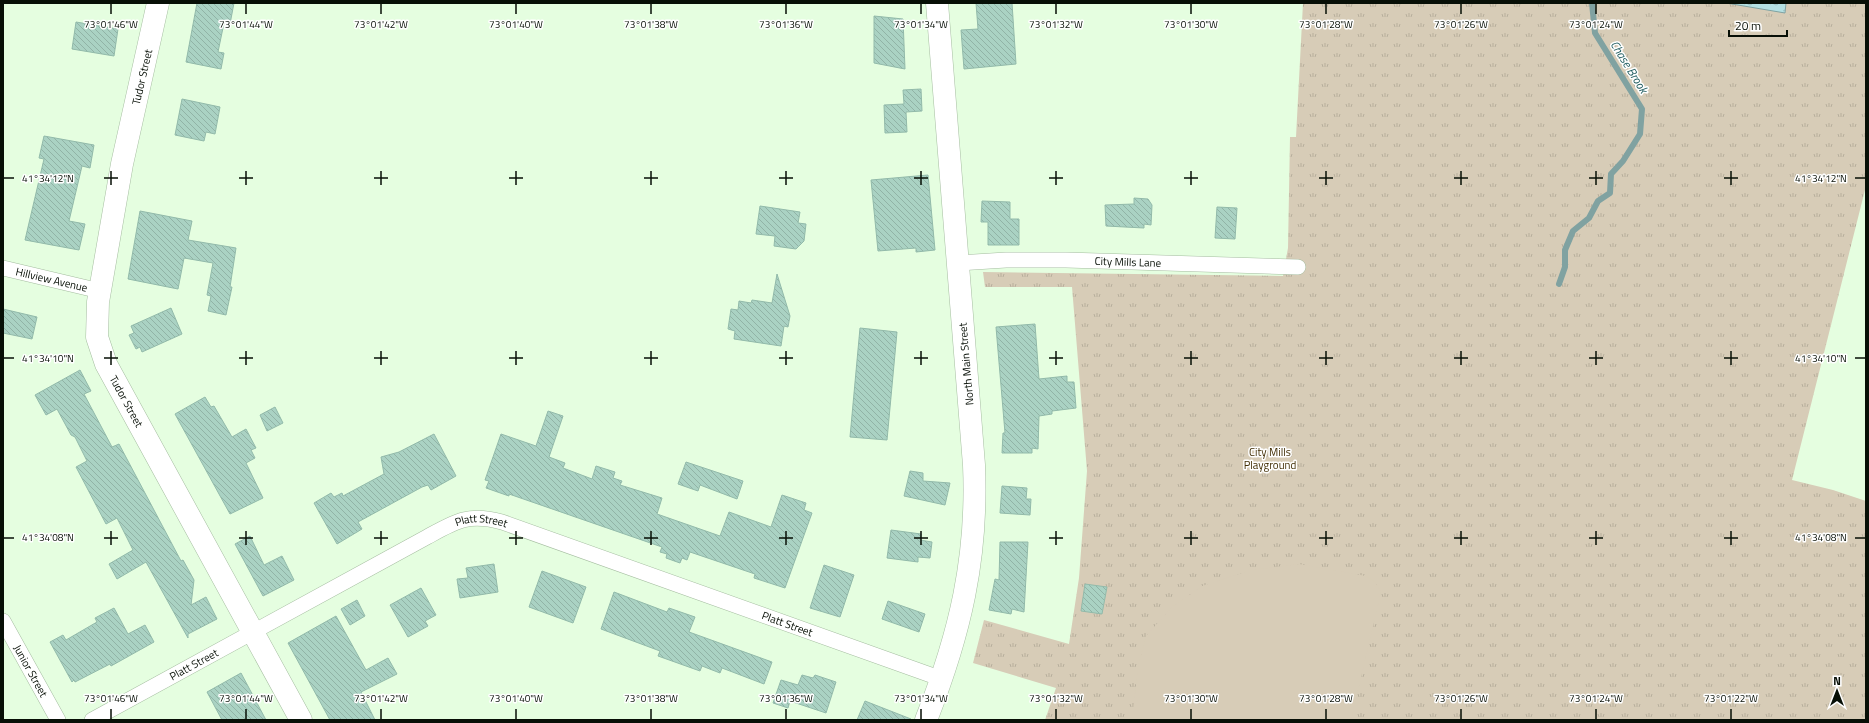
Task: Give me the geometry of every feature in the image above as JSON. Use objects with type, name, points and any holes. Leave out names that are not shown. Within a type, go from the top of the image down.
[{"type":"street","name":"Tudor Street","points":[[158,3],[122,164],[100,291],[96,326],[97,337],[102,356],[301,720]]},
{"type":"street","name":"North Main Street","points":[[926,720],[953,646],[972,554],[975,512],[974,465],[937,3]]},
{"type":"street","name":"City Mills Lane","points":[[958,263],[1006,260],[1066,260],[1298,267]]},
{"type":"street","name":"Hillview Avenue","points":[[3,268],[100,291]]},
{"type":"street","name":"Platt Street","points":[[92,720],[450,524],[464,519],[481,518],[502,522],[942,679]]},
{"type":"street","name":"Junior Street","points":[[3,621],[58,720]]},
{"type":"green space","name":"City Mills Playground","points":[[1303,3],[1866,3],[1866,186],[1792,480],[1833,490],[1866,501],[1866,720],[1045,720],[1056,688],[973,663],[984,620],[1069,644],[1079,578],[1087,471],[1072,287],[985,287],[983,272],[1283,276],[1288,248],[1290,137],[1296,137]]},
{"type":"green space","points":[[1299,564],[1366,576],[1375,582],[1381,592],[1351,720],[1132,720],[1138,667],[1146,636],[1171,608],[1202,586],[1251,570]]},
{"type":"water","points":[[1726,3],[1786,3],[1785,13]]},
{"type":"building","points":[[197,3],[234,3],[230,24],[224,23],[218,52],[224,53],[221,69],[186,62]]},
{"type":"building","points":[[976,3],[1012,3],[1016,64],[964,69],[961,30],[978,29]]},
{"type":"building","points":[[874,16],[903,19],[905,69],[874,63]]},
{"type":"building","points":[[76,22],[118,29],[114,56],[72,49]]},
{"type":"building","points":[[921,89],[922,111],[906,112],[907,132],[885,133],[884,105],[904,104],[903,90]]},
{"type":"building","points":[[182,99],[220,107],[215,134],[206,132],[204,141],[175,135]]},
{"type":"building","points":[[44,136],[94,145],[90,168],[82,166],[69,221],[85,224],[79,250],[25,240],[44,159],[39,158]]},
{"type":"building","points":[[928,175],[935,250],[916,252],[916,248],[878,251],[871,180]]},
{"type":"building","points":[[1134,198],[1148,199],[1152,205],[1151,225],[1144,224],[1144,228],[1106,226],[1105,205],[1134,204]]},
{"type":"building","points":[[982,201],[1010,202],[1010,219],[1019,219],[1019,245],[988,245],[988,222],[981,222]]},
{"type":"building","points":[[760,206],[800,212],[798,223],[806,224],[804,241],[796,249],[774,246],[775,236],[756,234]]},
{"type":"building","points":[[1217,207],[1237,208],[1235,239],[1215,238]]},
{"type":"building","points":[[140,211],[192,221],[188,240],[236,248],[230,287],[232,287],[226,315],[208,311],[211,296],[207,295],[213,263],[184,258],[178,289],[128,279]]},
{"type":"building","points":[[777,274],[790,316],[788,327],[784,326],[781,346],[734,339],[735,331],[728,329],[731,309],[738,310],[739,301],[751,303],[752,300],[772,303]]},
{"type":"building","points":[[171,308],[182,334],[142,352],[140,347],[136,349],[129,335],[134,333],[131,326]]},
{"type":"building","points":[[3,309],[37,317],[32,339],[3,333]]},
{"type":"building","points":[[1035,324],[1039,379],[1067,376],[1067,382],[1074,382],[1076,408],[1052,411],[1052,414],[1039,416],[1038,449],[1032,448],[1032,453],[1002,453],[1003,433],[1005,433],[996,327]]},
{"type":"building","points":[[860,328],[897,332],[887,440],[850,437]]},
{"type":"building","points":[[80,370],[91,391],[84,394],[112,447],[119,444],[181,561],[183,560],[194,580],[191,605],[206,597],[217,619],[188,634],[188,638],[146,562],[117,579],[109,564],[133,550],[117,518],[106,524],[76,467],[87,461],[75,437],[71,435],[57,409],[46,415],[35,395]]},
{"type":"building","points":[[205,397],[211,407],[214,406],[232,437],[246,429],[256,448],[251,450],[255,458],[246,463],[263,498],[230,514],[175,414]]},
{"type":"building","points":[[275,407],[283,423],[267,431],[260,415]]},
{"type":"building","points":[[548,411],[563,416],[549,457],[565,463],[563,468],[592,479],[596,466],[615,472],[613,478],[622,481],[620,485],[662,498],[657,514],[720,536],[729,512],[771,527],[782,495],[806,503],[804,510],[812,513],[785,588],[754,578],[755,574],[690,552],[687,560],[682,558],[680,563],[666,558],[667,554],[660,552],[662,547],[509,494],[509,496],[486,488],[489,481],[485,480],[501,434],[536,446]]},
{"type":"building","points":[[434,434],[456,476],[431,490],[428,485],[422,487],[358,522],[362,529],[337,544],[314,503],[331,493],[334,497],[342,493],[343,496],[384,474],[381,457],[399,452]]},
{"type":"building","points":[[686,462],[743,481],[737,499],[700,485],[698,491],[678,484]]},
{"type":"building","points":[[910,471],[923,473],[923,481],[950,483],[945,505],[904,496]]},
{"type":"building","points":[[1002,486],[1027,488],[1026,499],[1031,499],[1030,515],[1000,513]]},
{"type":"building","points":[[891,530],[921,534],[920,540],[932,542],[930,558],[918,557],[918,562],[887,558]]},
{"type":"building","points":[[250,536],[264,565],[282,556],[294,580],[263,596],[235,544]]},
{"type":"building","points":[[1000,542],[1028,542],[1024,612],[1012,609],[1011,614],[989,610],[995,579],[999,580]]},
{"type":"building","points":[[494,564],[498,592],[460,598],[457,579],[468,578],[466,568]]},
{"type":"building","points":[[824,565],[854,575],[840,617],[810,608]]},
{"type":"building","points":[[542,571],[586,587],[573,623],[529,607]]},
{"type":"building","points":[[1085,584],[1107,587],[1102,614],[1081,611]]},
{"type":"building","points":[[421,588],[436,615],[425,621],[428,626],[408,637],[390,605]]},
{"type":"building","points":[[614,592],[667,612],[669,608],[695,617],[689,632],[772,662],[764,684],[722,668],[720,673],[702,666],[700,671],[658,656],[660,651],[601,629]]},
{"type":"building","points":[[357,600],[365,616],[350,625],[341,609]]},
{"type":"building","points":[[888,601],[925,614],[919,632],[882,619]]},
{"type":"building","points":[[114,608],[128,634],[145,625],[154,642],[111,666],[110,664],[75,682],[74,680],[72,682],[50,642],[63,635],[66,640],[97,622],[95,618]]},
{"type":"building","points":[[336,616],[366,670],[388,658],[397,674],[361,692],[375,720],[330,720],[288,643]]},
{"type":"building","points":[[241,673],[266,720],[222,720],[207,692]]},
{"type":"building","points":[[802,675],[813,678],[815,675],[836,682],[826,713],[790,701],[788,708],[773,703],[781,680],[798,685]]},
{"type":"building","points":[[865,701],[911,719],[911,720],[857,720]]},
{"type":"waterway","name":"Chase Brook","points":[[1559,284],[1565,267],[1565,250],[1573,231],[1589,218],[1598,201],[1610,193],[1611,174],[1623,161],[1640,134],[1642,109],[1595,33],[1592,3]]}]
